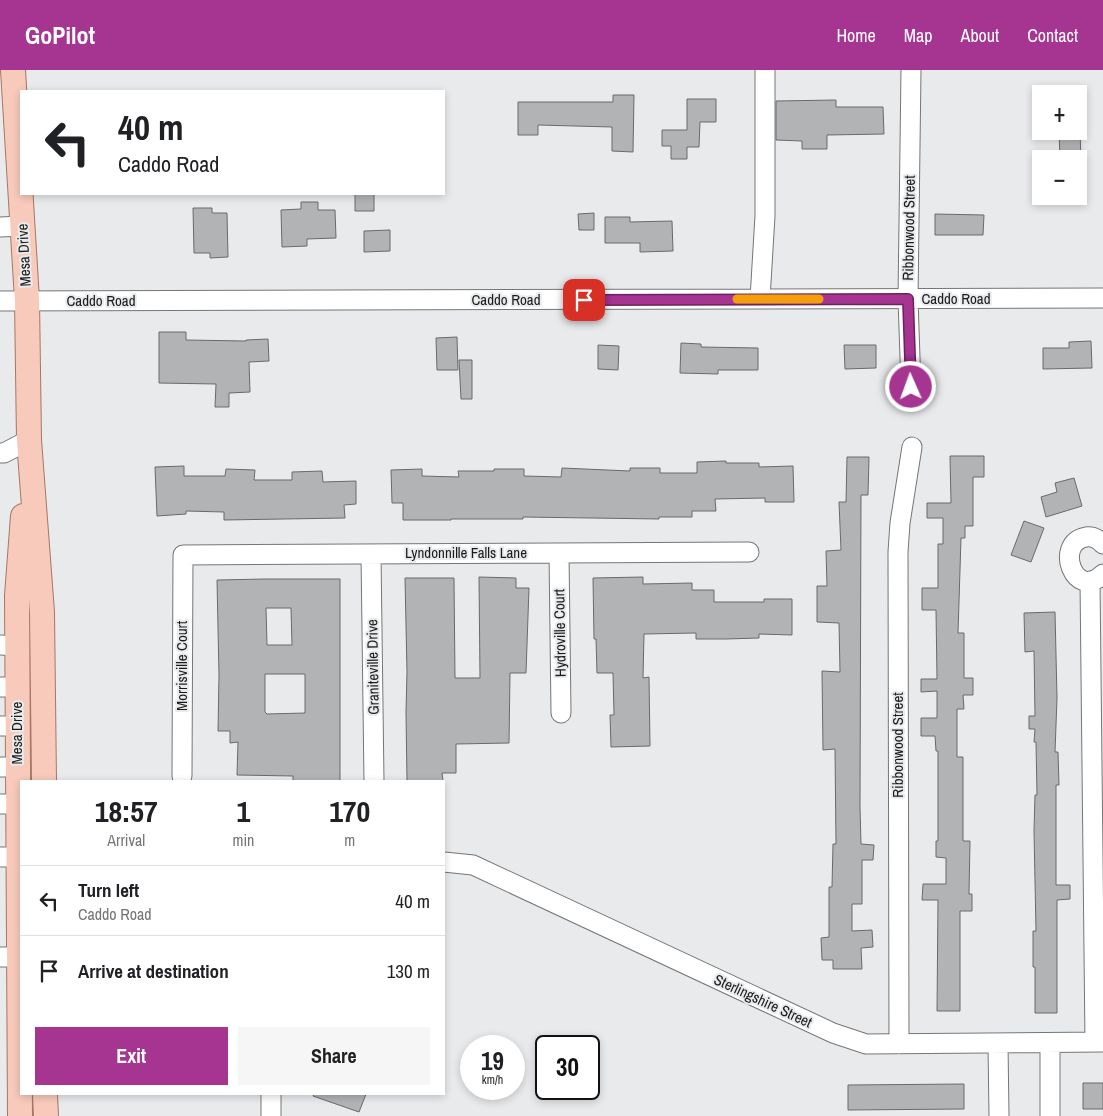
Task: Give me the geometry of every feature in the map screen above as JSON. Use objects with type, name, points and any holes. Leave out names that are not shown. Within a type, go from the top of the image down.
[{"type":"main road","name":"Mesa Drive","points":[[13,70],[11,227],[26,300],[29,440],[42,612],[44,780]]},
{"type":"main road","name":"Mesa Drive","points":[[20,1116],[9,957],[13,857],[9,804],[8,646],[16,596],[29,440]]},
{"type":"main road","points":[[45,1095],[46,1116]]},
{"type":"street","points":[[760,299],[765,216],[765,70]]},
{"type":"street","name":"Ribbonwood Street","points":[[911,70],[908,299],[911,387]]},
{"type":"street","name":"Caddo Road","points":[[0,301],[1103,298]]},
{"type":"street","points":[[0,453],[4,453],[29,440]]},
{"type":"street","name":"Ribbonwood Street","points":[[899,1044],[898,552],[900,523],[912,447]]},
{"type":"street","points":[[1099,1042],[1097,577],[1078,578],[1069,559],[1071,550],[1076,542],[1083,537],[1092,536],[1103,544]]},
{"type":"street","name":"Lyndonnille Falls Lane","points":[[183,555],[749,552]]},
{"type":"street","name":"Hydroville Court","points":[[559,553],[561,713]]},
{"type":"street","name":"Graniteville Drive","points":[[371,554],[374,780]]},
{"type":"street","name":"Morrisville Court","points":[[182,776],[183,555]]},
{"type":"street","name":"Sterlingshire Street","points":[[445,862],[474,865],[833,1033],[866,1044],[1099,1042]]},
{"type":"street","points":[[1050,1043],[1050,1116]]},
{"type":"street","points":[[998,1044],[999,1116]]},
{"type":"street","points":[[271,1116],[272,1095]]},
{"type":"building","points":[[613,95],[634,95],[633,152],[612,151],[612,127],[538,125],[538,135],[518,135],[518,102],[613,102]]},
{"type":"building","points":[[687,99],[716,99],[716,122],[700,122],[699,147],[687,147],[687,159],[671,159],[671,146],[662,146],[662,130],[687,130]]},
{"type":"building","points":[[836,100],[836,107],[883,107],[884,134],[827,135],[827,149],[802,149],[802,141],[776,140],[776,101]]},
{"type":"building","points":[[1059,140],[1080,140],[1081,150],[1060,150]]},
{"type":"building","points":[[355,195],[374,195],[374,211],[355,211]]},
{"type":"building","points":[[301,202],[318,202],[318,210],[335,210],[336,238],[307,239],[307,246],[282,247],[281,210],[301,209]]},
{"type":"building","points":[[193,208],[212,208],[212,213],[227,213],[228,257],[210,258],[210,253],[194,253]]},
{"type":"building","points":[[594,213],[594,230],[579,230],[578,214]]},
{"type":"building","points":[[935,214],[984,215],[983,235],[935,235]]},
{"type":"building","points":[[605,217],[630,217],[630,222],[672,221],[673,251],[640,252],[640,243],[605,243]]},
{"type":"building","points":[[390,230],[390,251],[364,252],[364,231]]},
{"type":"building","points":[[159,332],[186,332],[186,340],[246,341],[268,339],[269,361],[249,362],[250,392],[229,393],[229,407],[215,407],[216,384],[159,383]]},
{"type":"building","points":[[457,337],[458,370],[437,370],[436,338]]},
{"type":"building","points":[[1091,341],[1092,368],[1043,369],[1043,348],[1069,348],[1069,342]]},
{"type":"building","points":[[681,343],[701,344],[701,347],[758,348],[758,370],[718,370],[718,374],[680,373]]},
{"type":"building","points":[[598,345],[619,346],[618,370],[598,369]]},
{"type":"building","points":[[844,345],[876,345],[876,368],[845,369]]},
{"type":"building","points":[[459,360],[472,360],[472,399],[461,399]]},
{"type":"building","points":[[950,456],[984,456],[984,477],[973,477],[973,526],[965,526],[965,538],[961,538],[958,633],[964,633],[964,678],[973,678],[973,695],[963,695],[964,709],[957,709],[957,757],[963,757],[963,841],[970,841],[969,894],[972,894],[972,911],[960,911],[960,1011],[937,1011],[938,900],[922,900],[923,884],[946,884],[946,858],[936,857],[936,841],[938,841],[938,751],[936,751],[935,736],[921,736],[921,718],[937,718],[937,691],[921,692],[921,679],[937,679],[936,610],[922,610],[922,588],[938,588],[938,544],[943,544],[943,518],[927,518],[927,503],[951,503]]},
{"type":"building","points":[[847,457],[869,457],[868,495],[861,495],[860,807],[861,844],[874,845],[873,860],[862,860],[862,904],[852,904],[852,931],[872,930],[873,947],[861,948],[862,969],[833,969],[833,960],[822,960],[821,938],[829,937],[829,887],[832,887],[833,844],[836,844],[835,749],[823,750],[822,671],[840,672],[839,623],[817,622],[817,586],[827,586],[826,551],[841,550],[839,502],[846,502]]},
{"type":"building","points":[[726,461],[726,463],[759,463],[759,467],[793,466],[794,502],[765,502],[765,498],[715,499],[716,511],[692,511],[692,517],[659,517],[659,519],[523,517],[523,519],[451,520],[403,520],[403,503],[392,503],[391,470],[422,469],[422,476],[459,477],[458,471],[524,469],[524,476],[561,477],[562,468],[630,471],[630,468],[660,468],[660,473],[697,473],[697,462]]},
{"type":"building","points":[[184,466],[184,476],[225,476],[226,469],[255,470],[254,480],[292,480],[292,472],[322,471],[323,482],[356,481],[356,504],[344,505],[345,518],[224,520],[224,512],[186,511],[186,514],[157,516],[155,467]]},
{"type":"building","points":[[1074,478],[1082,506],[1046,517],[1041,497],[1057,492],[1055,483]]},
{"type":"building","points":[[1024,521],[1044,528],[1031,562],[1011,555]]},
{"type":"building","points":[[479,577],[516,578],[516,588],[529,588],[526,673],[510,673],[509,743],[456,744],[456,773],[442,773],[443,780],[407,780],[405,578],[454,578],[455,678],[480,678]]},
{"type":"building","points":[[643,577],[643,584],[692,583],[692,590],[714,590],[714,602],[764,602],[764,599],[792,599],[792,635],[759,634],[759,638],[696,639],[696,633],[644,634],[643,678],[649,677],[650,746],[611,747],[610,715],[614,715],[613,673],[597,673],[596,639],[594,639],[593,578]]},
{"type":"building","points":[[340,579],[340,780],[293,780],[293,776],[237,775],[238,742],[230,743],[230,731],[218,731],[217,580]],"holes":[[[266,608],[291,608],[292,645],[267,645]],[[265,674],[305,674],[305,713],[267,714],[265,712]]]},
{"type":"building","points":[[1055,612],[1057,698],[1055,752],[1058,752],[1059,785],[1056,785],[1056,885],[1070,885],[1070,899],[1057,900],[1057,1013],[1035,1013],[1033,931],[1036,931],[1034,831],[1035,795],[1037,795],[1036,742],[1034,742],[1035,729],[1029,729],[1029,716],[1035,716],[1034,651],[1025,652],[1024,613]]},
{"type":"building","points":[[1083,1083],[1103,1083],[1103,1109],[1083,1109]]},
{"type":"building","points":[[964,1084],[964,1109],[848,1110],[848,1085]]},
{"type":"building","points":[[314,1095],[366,1095],[359,1112]]},
{"type":"slow traffic","points":[[737,299],[819,299]]},
{"type":"route","points":[[584,300],[908,299],[911,387]]}]
